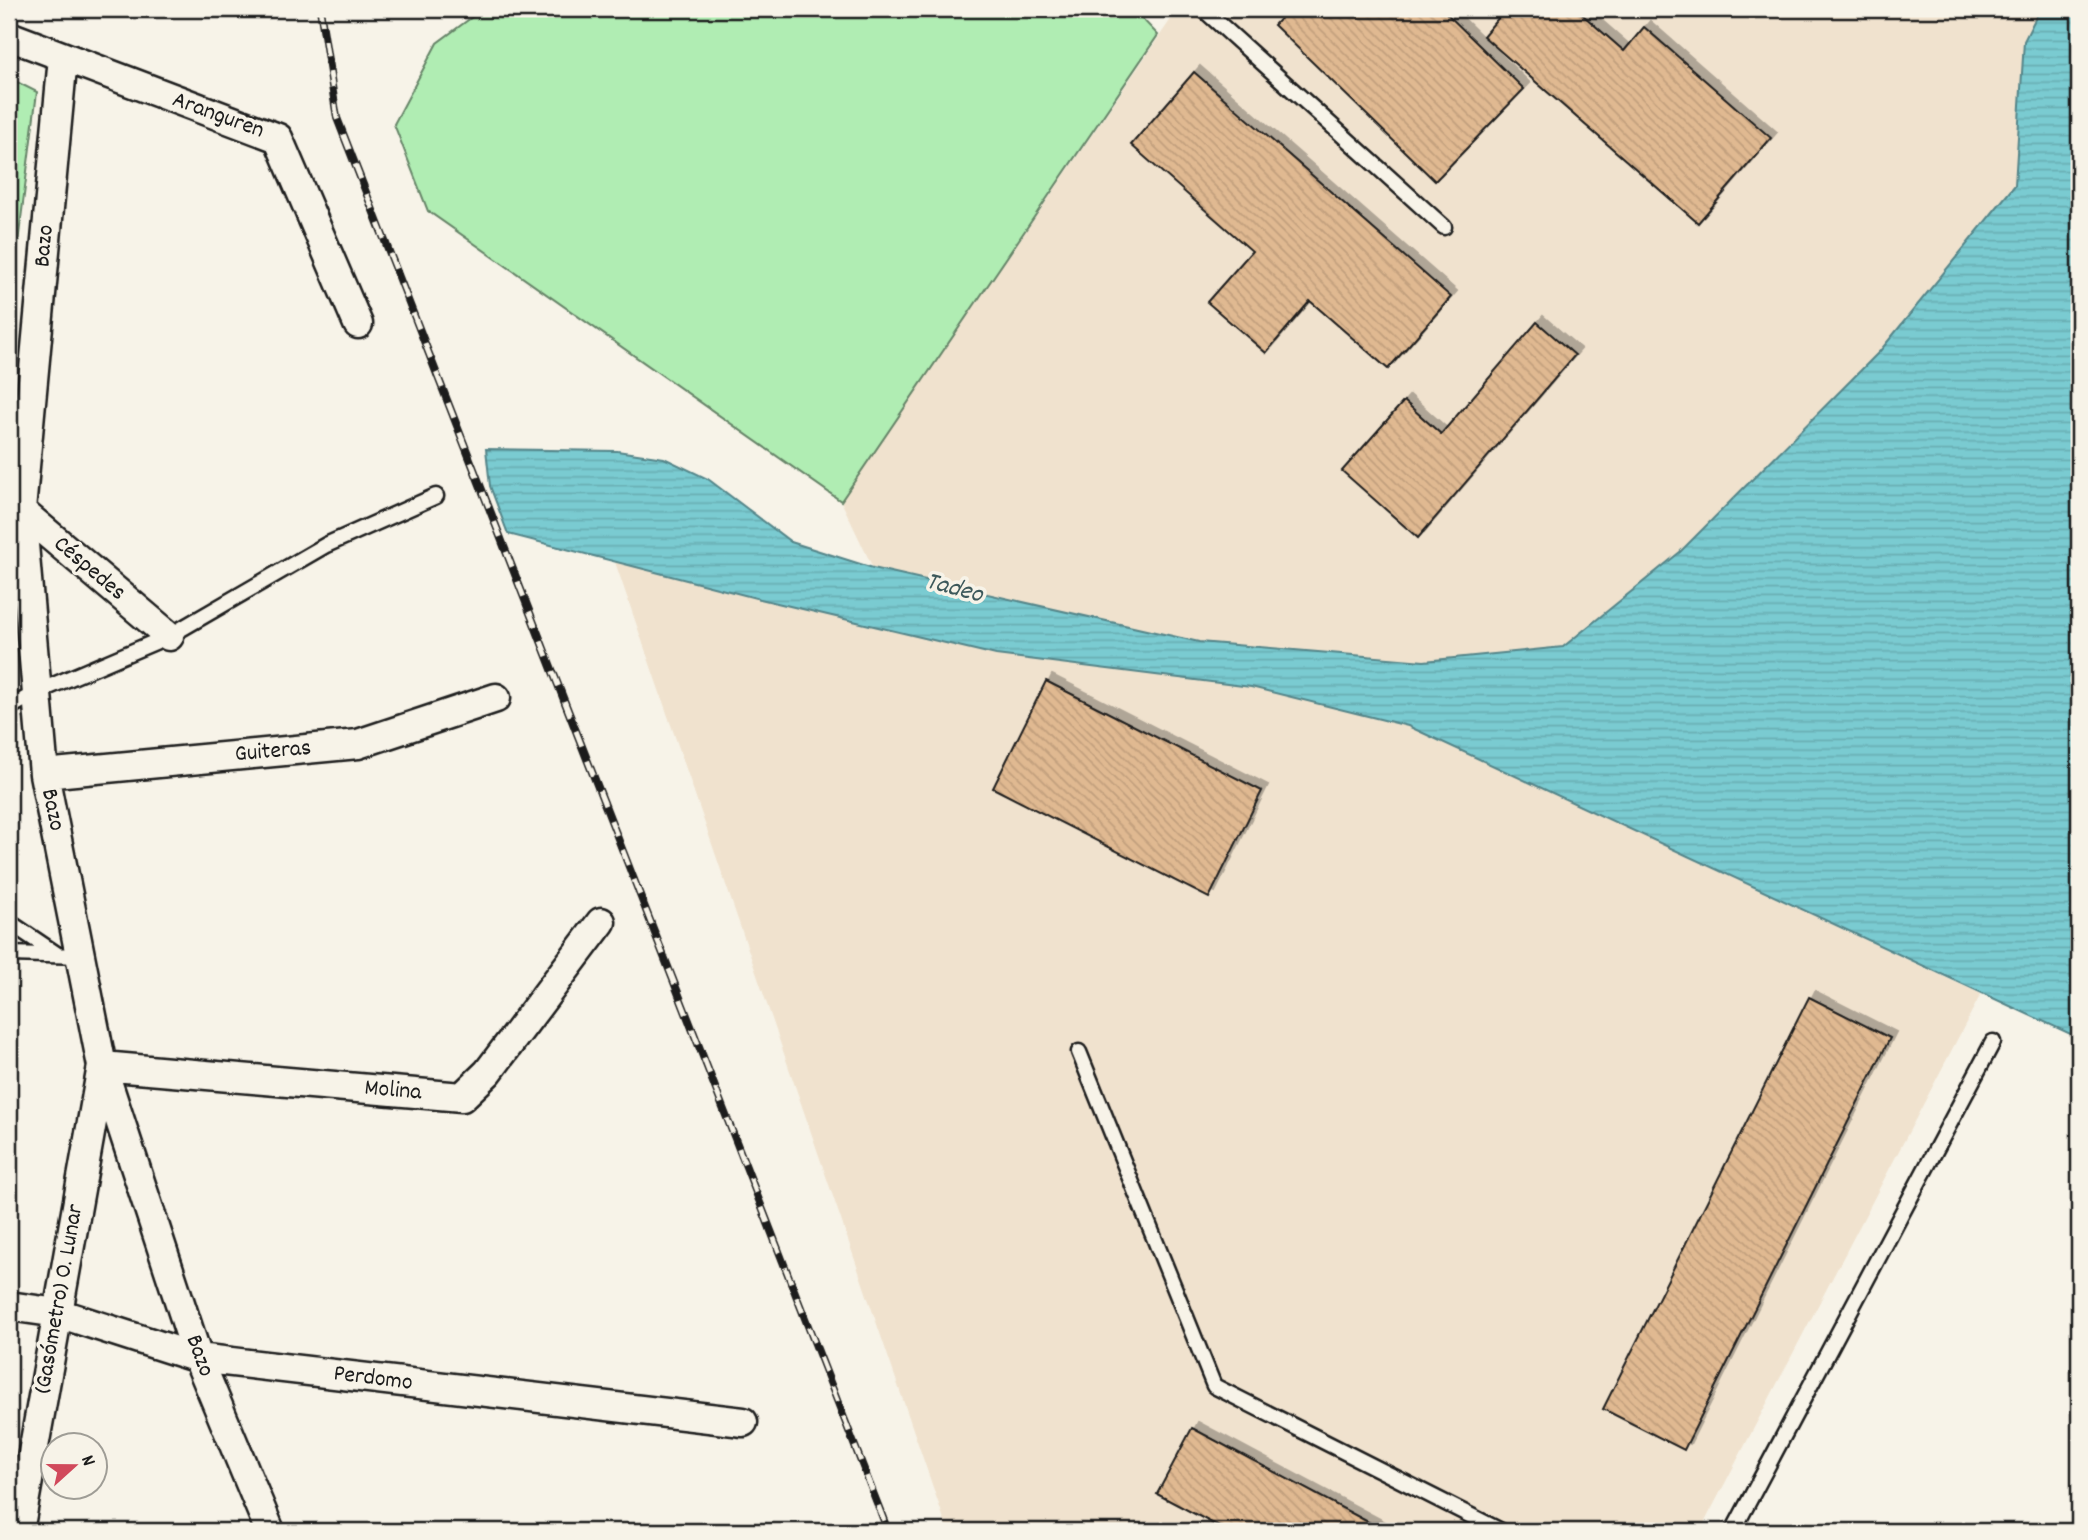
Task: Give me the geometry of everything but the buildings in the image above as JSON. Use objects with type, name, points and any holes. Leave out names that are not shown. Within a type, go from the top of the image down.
[{"type":"street","name":"Aranguren","points":[[9,36],[278,138],[358,324]]},
{"type":"street","name":"Bazo","points":[[63,57],[15,506],[44,774],[71,956],[102,1066],[198,1358],[270,1531]]},
{"type":"street","name":"Céspedes","points":[[15,506],[169,636]]},
{"type":"street","name":"Guiteras","points":[[44,774],[358,744],[496,698]]},
{"type":"street","name":"Molina","points":[[102,1066],[462,1097],[488,1072],[601,922]]},
{"type":"street","name":"(Gasómetro) O. Lunar","points":[[19,1531],[102,1066]]},
{"type":"street","name":"Perdomo","points":[[9,1306],[58,1313],[198,1358],[743,1422]]},
{"type":"lane","points":[[1203,9],[1444,227]]},
{"type":"lane","points":[[9,708],[37,692],[169,636],[326,545],[436,496]]},
{"type":"lane","points":[[9,922],[71,956]]},
{"type":"lane","points":[[9,954],[71,956]]},
{"type":"lane","points":[[1733,1531],[1993,1042]]},
{"type":"lane","points":[[1079,1052],[1214,1386],[1501,1531]]},
{"type":"shaded area","points":[[1178,9],[2040,9],[2024,41],[2015,185],[1880,351],[1680,552],[1563,647],[1424,661],[1199,642],[873,568],[841,501]]},
{"type":"shaded area","points":[[615,562],[756,598],[1251,687],[1408,726],[1981,994],[1700,1531],[948,1531]]},
{"type":"green space","points":[[483,9],[1133,9],[1158,35],[841,501],[428,211],[394,124],[437,43]]},
{"type":"green space","points":[[9,78],[37,92],[9,314]]},
{"type":"water","name":"Tadeo","points":[[2040,9],[2079,9],[2079,1038],[1408,726],[1251,687],[996,655],[756,598],[508,534],[490,486],[486,449],[617,451],[664,458],[708,479],[791,542],[873,568],[1199,642],[1424,661],[1563,647],[1680,552],[1880,351],[2015,185],[2024,41]]},
{"type":"railway","points":[[320,9],[337,118],[888,1531]]}]
